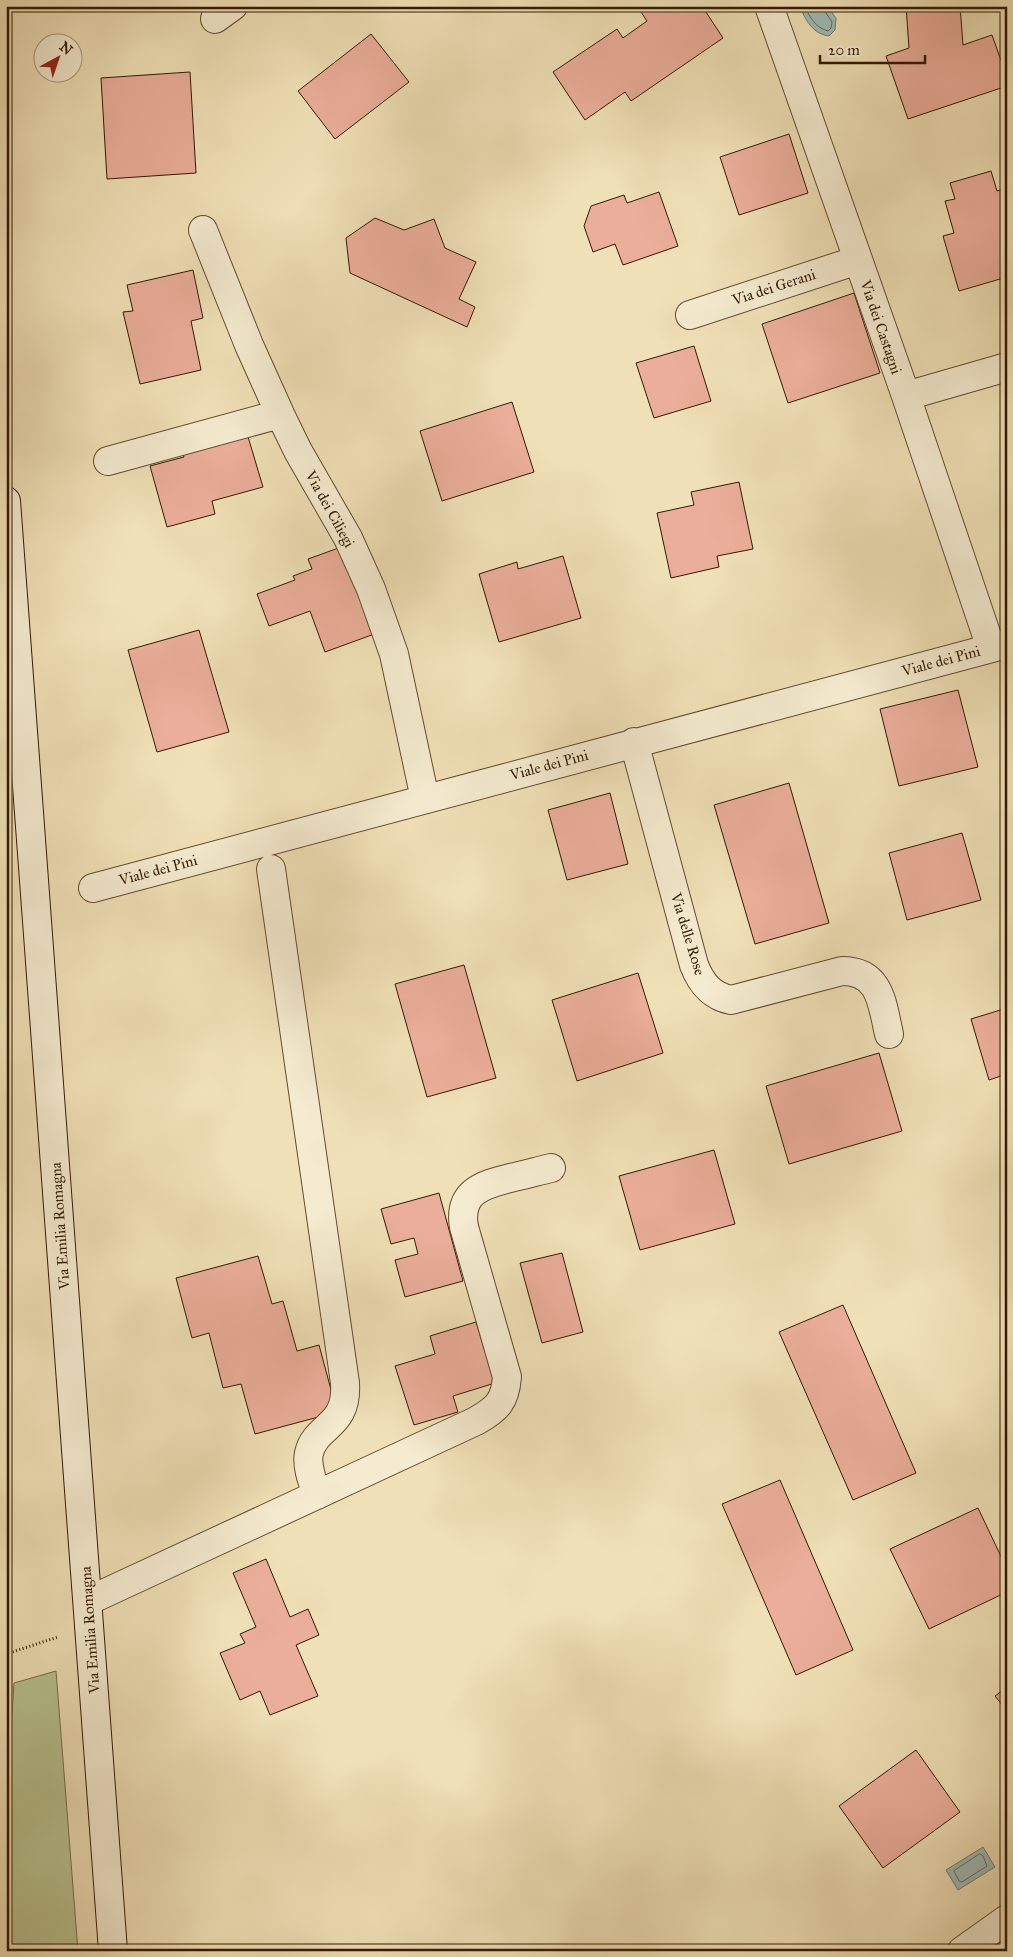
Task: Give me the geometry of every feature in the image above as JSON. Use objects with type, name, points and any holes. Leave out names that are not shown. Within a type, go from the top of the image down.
[{"type":"street","name":"Via dei Castagni","points":[[770,6],[906,396],[999,646]]},
{"type":"street","name":"Via dei Ciliegi","points":[[203,230],[249,345],[280,414],[348,538],[380,613],[396,664],[425,799]]},
{"type":"street","name":"Via dei Gerani","points":[[690,314],[858,260]]},
{"type":"street","points":[[906,396],[1007,367]]},
{"type":"street","points":[[108,461],[280,414]]},
{"type":"street","name":"Via Emilia Romagna","points":[[6,501],[113,1951]]},
{"type":"street","name":"Viale dei Pini","points":[[92,888],[999,646]]},
{"type":"street","name":"Via delle Rose","points":[[634,742],[694,964],[698,976],[705,986],[722,998],[731,1000],[842,971],[858,973],[867,976],[878,991],[890,1034]]},
{"type":"street","points":[[271,869],[345,1383],[345,1404],[339,1415],[318,1438],[308,1454],[317,1495]]},
{"type":"street","points":[[89,1614],[317,1495],[476,1421],[497,1407],[504,1398],[507,1377],[464,1227],[462,1217],[464,1207],[468,1197],[481,1186],[552,1168]]},
{"type":"street","points":[[962,1951],[1007,1920]]},
{"type":"path","points":[[6,1654],[89,1614]]},
{"type":"green space","points":[[56,1671],[78,1951],[6,1951],[6,1812],[14,1683]]},
{"type":"water","points":[[800,6],[827,6],[836,18],[835,30],[829,36],[818,32],[810,26]]},
{"type":"water","points":[[983,1847],[995,1867],[958,1890],[946,1870]]},
{"type":"building","points":[[637,6],[702,6],[723,38],[631,101],[625,92],[585,120],[553,72],[617,29],[623,38],[647,21]]},
{"type":"building","points":[[906,6],[960,6],[963,45],[992,35],[1007,77],[1007,86],[908,119],[886,56],[909,48]]},
{"type":"building","points":[[371,34],[409,82],[335,139],[298,91]]},
{"type":"building","points":[[190,72],[196,173],[107,179],[101,78]]},
{"type":"building","points":[[789,134],[808,193],[739,215],[720,157]]},
{"type":"building","points":[[991,171],[997,191],[1007,188],[1007,277],[959,291],[943,236],[954,233],[945,201],[955,199],[950,183]]},
{"type":"building","points":[[659,192],[678,246],[623,265],[615,244],[593,252],[584,226],[591,206],[624,195],[627,203]]},
{"type":"building","points":[[375,218],[404,230],[434,219],[445,248],[476,262],[459,299],[475,307],[467,327],[350,273],[346,238]]},
{"type":"building","points":[[193,270],[203,318],[191,321],[201,370],[140,384],[123,312],[133,311],[127,285]]},
{"type":"building","points":[[854,293],[880,373],[788,403],[762,324]]},
{"type":"building","points":[[694,346],[711,401],[654,418],[636,363]]},
{"type":"building","points":[[512,402],[534,472],[442,501],[420,431]]},
{"type":"building","points":[[246,430],[263,487],[212,501],[215,514],[167,527],[150,466],[184,457],[181,448]]},
{"type":"building","points":[[739,482],[753,549],[717,556],[719,567],[671,578],[657,513],[694,505],[691,492]]},
{"type":"building","points":[[344,546],[377,633],[325,652],[310,611],[269,626],[257,594],[295,580],[293,576],[312,569],[308,559]]},
{"type":"building","points":[[563,556],[581,618],[499,642],[479,574],[517,562],[518,569]]},
{"type":"building","points":[[199,630],[229,732],[157,752],[128,650]]},
{"type":"building","points":[[958,690],[978,767],[899,786],[880,709]]},
{"type":"building","points":[[789,783],[829,923],[755,944],[714,805]]},
{"type":"building","points":[[610,793],[628,864],[567,880],[548,810]]},
{"type":"building","points":[[962,833],[981,900],[907,920],[889,853]]},
{"type":"building","points":[[464,965],[496,1078],[427,1097],[395,984]]},
{"type":"building","points":[[638,973],[663,1053],[577,1081],[552,1000]]},
{"type":"building","points":[[1007,1008],[1007,1074],[989,1080],[971,1019]]},
{"type":"building","points":[[879,1053],[902,1131],[789,1164],[766,1086]]},
{"type":"building","points":[[714,1150],[735,1224],[640,1250],[619,1176]]},
{"type":"building","points":[[439,1193],[463,1281],[405,1297],[395,1260],[418,1254],[414,1238],[391,1244],[381,1209]]},
{"type":"building","points":[[562,1253],[583,1332],[542,1343],[520,1263]]},
{"type":"building","points":[[258,1256],[272,1304],[283,1301],[297,1351],[319,1345],[337,1412],[255,1434],[241,1384],[223,1388],[209,1333],[192,1338],[176,1278]]},
{"type":"building","points":[[843,1305],[916,1473],[853,1500],[779,1332]]},
{"type":"building","points":[[476,1322],[495,1383],[453,1396],[458,1412],[414,1425],[395,1366],[435,1354],[430,1336]]},
{"type":"building","points":[[780,1480],[853,1650],[796,1675],[722,1504]]},
{"type":"building","points":[[978,1508],[1007,1569],[1007,1592],[929,1629],[890,1549]]},
{"type":"building","points":[[266,1559],[290,1617],[308,1609],[319,1635],[296,1645],[318,1696],[270,1715],[260,1691],[240,1700],[220,1653],[245,1643],[240,1634],[256,1627],[233,1573]]},
{"type":"building","points":[[1007,1687],[1007,1711],[995,1696]]},
{"type":"building","points":[[916,1750],[960,1812],[883,1868],[839,1806]]}]
